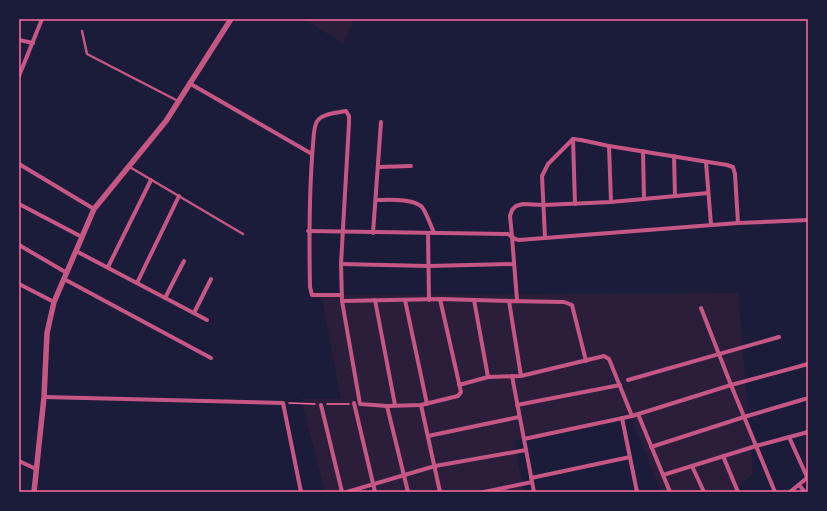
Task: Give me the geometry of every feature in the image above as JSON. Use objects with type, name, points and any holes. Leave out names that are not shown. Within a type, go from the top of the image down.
[{"type":"street","points":[[19,76],[42,19]]},
{"type":"street","points":[[34,492],[44,397],[48,333],[54,302],[94,208],[166,121],[231,19]]},
{"type":"street","points":[[19,40],[33,43]]},
{"type":"street","points":[[189,83],[312,154]]},
{"type":"street","points":[[342,296],[312,295],[310,287],[308,231],[312,154],[317,121],[323,116],[346,111],[349,116],[349,123],[342,232],[341,264],[342,296],[342,301],[360,404],[387,406],[421,405],[458,396],[461,392],[440,300]]},
{"type":"street","points":[[373,233],[381,122]]},
{"type":"street","points":[[573,139],[734,167],[736,174],[738,223]]},
{"type":"street","points":[[573,139],[575,204]]},
{"type":"street","points":[[545,238],[542,176],[548,164],[561,153],[573,139]]},
{"type":"street","points":[[609,146],[611,202]]},
{"type":"street","points":[[643,151],[644,199]]},
{"type":"street","points":[[674,156],[675,196]]},
{"type":"street","points":[[706,162],[711,225]]},
{"type":"street","points":[[19,164],[94,208]]},
{"type":"street","points":[[378,167],[411,166]]},
{"type":"street","points":[[108,267],[151,180]]},
{"type":"street","points":[[516,300],[510,216],[512,210],[516,206],[523,204],[543,205],[611,202],[708,193]]},
{"type":"street","points":[[137,283],[179,196]]},
{"type":"street","points":[[376,200],[403,200],[422,207],[434,233]]},
{"type":"street","points":[[19,204],[82,237]]},
{"type":"street","points":[[308,231],[508,234],[515,240],[519,240],[738,223],[808,220]]},
{"type":"street","points":[[428,233],[429,300]]},
{"type":"street","points":[[19,245],[67,273]]},
{"type":"street","points":[[76,250],[207,320]]},
{"type":"street","points":[[165,298],[184,261]]},
{"type":"street","points":[[341,264],[428,266],[514,264]]},
{"type":"street","points":[[64,279],[211,358]]},
{"type":"street","points":[[194,313],[211,279]]},
{"type":"street","points":[[19,284],[54,302]]},
{"type":"street","points":[[375,300],[395,406]]},
{"type":"street","points":[[405,300],[427,404]]},
{"type":"street","points":[[474,300],[488,377]]},
{"type":"street","points":[[342,301],[516,300],[564,302],[572,305],[586,360]]},
{"type":"street","points":[[509,301],[521,376]]},
{"type":"street","points":[[701,308],[718,354],[775,492]]},
{"type":"street","points":[[628,380],[779,337]]},
{"type":"street","points":[[459,385],[488,377],[521,376],[604,356],[609,359],[632,416]]},
{"type":"street","points":[[524,439],[632,416],[731,385],[808,364]]},
{"type":"street","points":[[512,376],[534,492]]},
{"type":"street","points":[[517,405],[620,385]]},
{"type":"street","points":[[44,397],[283,403],[301,492]]},
{"type":"street","points":[[652,447],[805,399]]},
{"type":"street","points":[[354,403],[375,492]]},
{"type":"street","points":[[321,405],[342,492]]},
{"type":"street","points":[[421,405],[440,492]]},
{"type":"street","points":[[387,406],[408,492]]},
{"type":"street","points":[[638,414],[670,492]]},
{"type":"street","points":[[428,436],[519,417]]},
{"type":"street","points":[[622,418],[638,492]]},
{"type":"street","points":[[663,475],[756,446],[808,432]]},
{"type":"street","points":[[789,437],[808,477],[790,492]]},
{"type":"street","points":[[347,492],[435,466],[526,450]]},
{"type":"street","points":[[723,456],[738,492]]},
{"type":"street","points":[[484,492],[630,457]]},
{"type":"street","points":[[19,461],[36,469]]},
{"type":"street","points":[[692,466],[704,492]]},
{"type":"street","points":[[799,485],[805,492]]},
{"type":"lane","points":[[82,31],[87,54],[178,101]]},
{"type":"lane","points":[[128,166],[243,234]]},
{"type":"path","points":[[283,403],[321,405],[354,403]]},
{"type":"shaded area","points":[[305,19],[354,19],[343,44]]},
{"type":"shaded area","points":[[738,293],[753,474],[730,492],[661,492],[629,413],[514,441],[524,492],[325,492],[301,399],[341,399],[321,295]]}]
